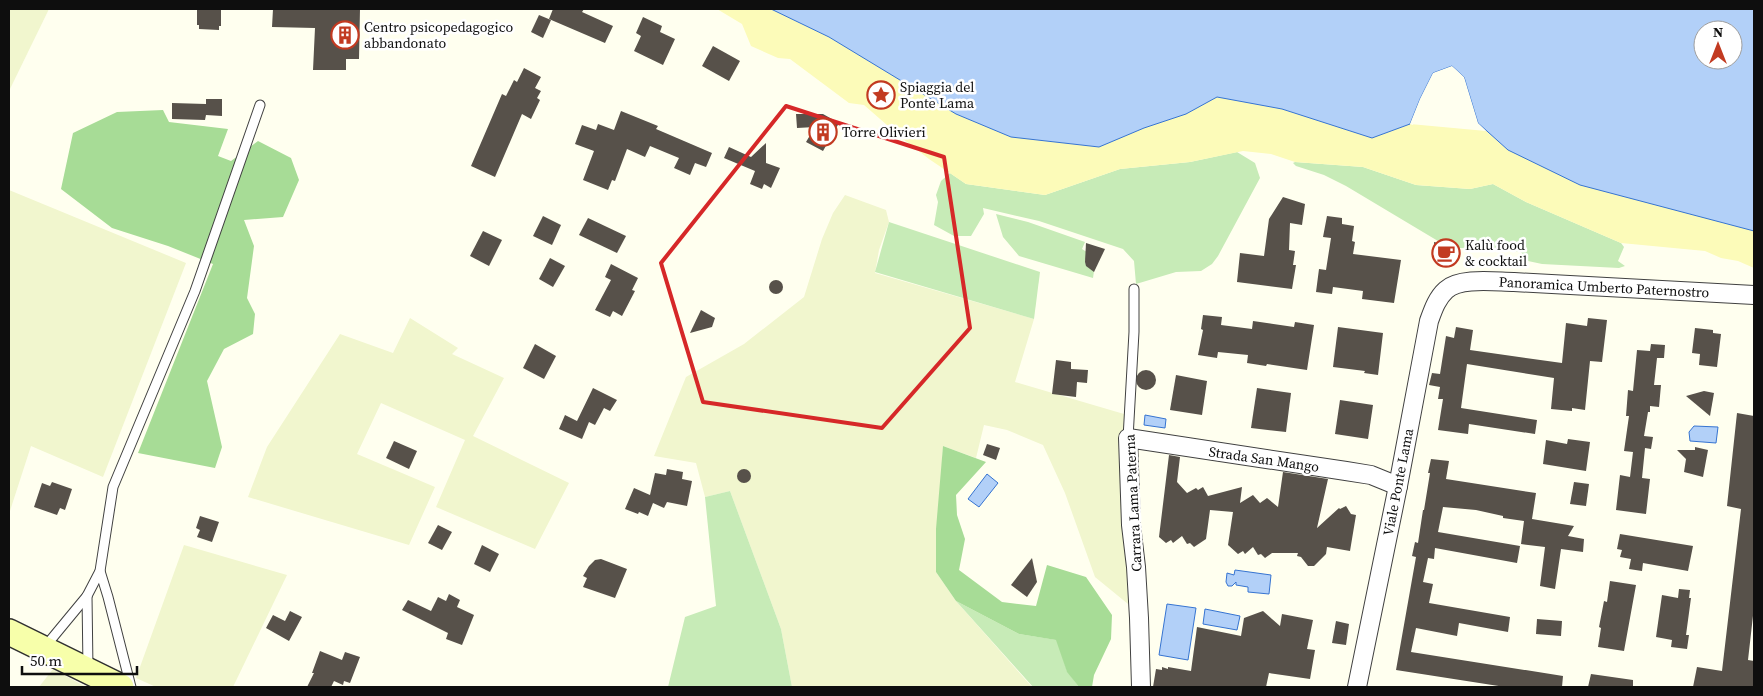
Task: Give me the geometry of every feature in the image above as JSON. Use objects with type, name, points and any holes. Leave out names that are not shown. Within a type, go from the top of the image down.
[{"type":"main road","points":[[9,632],[121,687]]},
{"type":"street","name":"Panoramica Umberto Paternostro","points":[[1455,285],[1476,281],[1514,282],[1754,295]]},
{"type":"street","name":"Viale Ponte Lama","points":[[1357,687],[1429,321],[1440,297],[1446,289],[1455,285]]},
{"type":"street","name":"Strada San Mango","points":[[1128,438],[1371,475],[1398,486]]},
{"type":"street","name":"Carrara Lama Paterna","points":[[1128,438],[1131,524],[1139,618],[1141,687]]},
{"type":"lane","points":[[43,650],[88,596],[100,571],[113,487],[195,291],[260,105]]},
{"type":"lane","name":"Carrara Lama Paterna","points":[[1128,438],[1134,332],[1134,289]]},
{"type":"lane","points":[[100,571],[131,687]]},
{"type":"lane","points":[[88,596],[88,672]]},
{"type":"highlighted area","points":[[786,106],[944,157],[970,328],[882,428],[703,402],[661,263]]},
{"type":"green space","points":[[9,9],[49,9],[9,91]]},
{"type":"green space","points":[[163,110],[169,122],[228,129],[218,156],[231,161],[258,141],[291,158],[299,180],[283,217],[244,220],[254,246],[247,298],[255,314],[253,334],[224,349],[207,381],[222,447],[215,468],[138,453],[213,264],[168,246],[112,228],[61,189],[73,133],[117,112]]},
{"type":"green space","points":[[1237,152],[1255,163],[1260,178],[1218,256],[1212,264],[1201,271],[1176,272],[1136,284],[1134,261],[1123,249],[1039,221],[983,208],[984,214],[971,236],[954,236],[934,225],[938,202],[936,195],[941,181],[950,173],[966,184],[1045,195],[1120,169],[1190,162]]},
{"type":"green space","points":[[1293,163],[1363,167],[1416,185],[1470,189],[1493,184],[1526,202],[1621,243],[1624,247],[1618,261],[1625,266],[1619,268],[1542,264],[1528,261],[1521,252],[1495,248],[1457,248],[1443,244],[1346,186],[1324,175],[1296,166]]},
{"type":"green space","points":[[9,190],[186,263],[103,477],[31,446],[9,514]]},
{"type":"green space","points":[[845,195],[886,210],[889,222],[879,250],[875,273],[1034,319],[1015,382],[1124,414],[1122,464],[1126,507],[1128,604],[1095,577],[1065,493],[1043,445],[1007,430],[984,425],[976,458],[943,446],[936,572],[956,601],[1032,687],[792,687],[781,629],[730,491],[705,497],[696,463],[654,456],[686,377],[744,344],[804,297],[822,239],[833,213]]},
{"type":"green space","points":[[996,214],[1028,222],[1085,242],[1082,249],[1090,254],[1085,262],[1094,271],[1093,278],[1019,256],[1003,237]]},
{"type":"green space","points":[[889,222],[1040,272],[1034,319],[875,272]]},
{"type":"green space","points":[[410,318],[458,348],[452,354],[504,378],[473,436],[569,483],[535,549],[436,507],[465,440],[381,403],[357,454],[435,487],[409,545],[248,497],[267,447],[340,334],[393,353]]},
{"type":"green space","points":[[943,446],[986,462],[956,495],[957,515],[965,539],[959,570],[1002,602],[1036,606],[1047,565],[1086,577],[1112,615],[1111,639],[1094,675],[1092,687],[1079,687],[1067,672],[1056,640],[1019,634],[956,601],[936,572],[936,529]]},
{"type":"green space","points":[[730,491],[781,629],[792,687],[668,687],[685,617],[716,606],[705,497]]},
{"type":"green space","points":[[184,545],[287,575],[233,687],[156,687],[136,678]]},
{"type":"green space","points":[[956,601],[1019,634],[1057,640],[1067,671],[1079,687],[1033,687]]},
{"type":"green space","points":[[53,669],[86,687],[39,687]]},
{"type":"sand","points":[[717,9],[771,9],[829,37],[956,114],[1011,137],[1099,147],[1144,128],[1186,114],[1217,97],[1282,109],[1372,138],[1410,124],[1486,131],[1508,150],[1680,211],[1754,231],[1754,268],[1705,251],[1621,243],[1526,202],[1493,184],[1470,189],[1416,185],[1363,167],[1295,162],[1271,154],[1243,151],[1190,162],[1120,169],[1045,195],[966,184],[903,139],[864,105],[849,103],[790,59],[778,58],[751,46],[742,24]]},
{"type":"water","points":[[771,9],[1754,9],[1754,231],[1580,185],[1508,150],[1478,123],[1464,77],[1452,66],[1433,73],[1410,124],[1372,138],[1282,109],[1217,97],[1186,114],[1144,128],[1099,147],[1011,137],[956,114],[829,37]]},
{"type":"water","points":[[1145,415],[1166,419],[1165,428],[1144,425]]},
{"type":"water","points":[[1694,426],[1718,427],[1716,443],[1690,441],[1689,432]]},
{"type":"water","points":[[987,474],[998,483],[979,507],[968,499]]},
{"type":"water","points":[[1235,570],[1271,575],[1269,594],[1248,592],[1248,587],[1236,585],[1236,582],[1232,586],[1228,586],[1226,582],[1227,573],[1234,575]]},
{"type":"water","points":[[1167,604],[1196,608],[1188,660],[1159,655]]},
{"type":"water","points":[[1205,609],[1240,616],[1237,630],[1203,624]]},
{"type":"pier","points":[[1452,66],[1464,77],[1478,123],[1486,131],[1476,124],[1461,78],[1451,69],[1435,75],[1422,100],[1413,125],[1410,124],[1433,73]]},
{"type":"building","points":[[197,9],[221,9],[221,26],[219,26],[219,30],[199,29],[199,25],[197,25]]},
{"type":"building","name":"Centro psicopedagogico abbandonato","points":[[273,9],[360,9],[359,59],[346,59],[346,70],[313,70],[315,28],[272,27]]},
{"type":"building","points":[[553,9],[584,9],[582,12],[613,26],[605,43],[549,19]]},
{"type":"building","points":[[539,15],[551,20],[543,38],[531,32]]},
{"type":"building","points":[[643,17],[662,26],[660,32],[675,39],[663,65],[634,51],[641,36],[636,33]]},
{"type":"building","points":[[713,46],[740,61],[729,81],[702,66]]},
{"type":"building","points":[[524,68],[541,77],[535,88],[541,91],[537,98],[540,100],[531,119],[522,114],[495,177],[471,166],[502,94],[506,96],[514,80],[517,82]]},
{"type":"building","points":[[206,99],[222,99],[222,116],[206,115],[205,120],[172,119],[172,103],[206,104]]},
{"type":"building","points":[[621,111],[658,126],[656,129],[712,153],[706,167],[695,163],[690,175],[674,168],[679,158],[650,146],[645,157],[627,149],[615,181],[612,180],[608,190],[583,180],[594,151],[575,144],[582,125],[596,130],[598,124],[614,130]]},
{"type":"building","name":"Torre Olivieri","points":[[796,114],[823,114],[839,123],[823,151],[806,142],[815,127],[797,128]]},
{"type":"building","points":[[766,143],[766,163],[780,168],[771,188],[764,184],[762,189],[750,184],[755,171],[724,158],[729,147],[751,157]]},
{"type":"building","points":[[1283,197],[1305,204],[1302,225],[1290,223],[1289,250],[1295,251],[1293,265],[1296,265],[1292,289],[1237,282],[1240,253],[1264,256],[1269,219]]},
{"type":"building","points":[[543,216],[561,225],[552,245],[533,236]]},
{"type":"building","points":[[1327,216],[1342,218],[1342,224],[1354,226],[1352,241],[1355,242],[1353,254],[1401,260],[1394,303],[1362,299],[1363,291],[1333,287],[1332,294],[1316,292],[1319,269],[1326,270],[1331,238],[1323,237]]},
{"type":"building","points":[[588,218],[626,236],[617,253],[579,235]]},
{"type":"building","points":[[483,231],[502,240],[489,266],[470,256]]},
{"type":"building","name":"Kalù food & cocktail","points":[[1434,242],[1457,248],[1457,259],[1452,265],[1444,265],[1435,258]]},
{"type":"building","points":[[1086,243],[1105,249],[1094,272],[1086,266]]},
{"type":"building","points":[[550,258],[565,266],[553,287],[539,279]]},
{"type":"building","points":[[611,264],[638,278],[632,290],[635,291],[622,316],[613,311],[610,317],[595,310],[611,280],[605,277]]},
{"type":"building","points":[[776,280],[781,282],[783,287],[781,292],[776,294],[771,292],[769,287],[771,282]]},
{"type":"building","points":[[701,310],[715,318],[712,327],[690,333]]},
{"type":"building","points":[[1203,315],[1222,317],[1221,325],[1252,329],[1253,321],[1294,327],[1295,322],[1314,325],[1307,370],[1247,363],[1248,355],[1218,352],[1217,358],[1198,355],[1203,330],[1201,329]]},
{"type":"building","points":[[1588,318],[1607,320],[1602,362],[1590,361],[1585,410],[1572,408],[1572,411],[1551,409],[1554,378],[1467,364],[1461,408],[1537,420],[1535,434],[1469,424],[1468,434],[1438,430],[1443,399],[1438,399],[1440,387],[1429,385],[1432,373],[1440,374],[1446,336],[1454,338],[1456,327],[1473,330],[1470,350],[1562,363],[1566,323],[1587,326]]},
{"type":"building","points":[[1338,327],[1383,333],[1378,375],[1364,373],[1365,371],[1333,367]]},
{"type":"building","points":[[1695,328],[1713,330],[1713,333],[1721,334],[1717,367],[1699,365],[1700,354],[1692,353]]},
{"type":"building","points":[[535,344],[556,356],[544,379],[523,368]]},
{"type":"building","points":[[1651,344],[1665,345],[1664,358],[1657,358],[1654,385],[1661,385],[1659,407],[1650,406],[1644,436],[1653,437],[1651,449],[1645,448],[1642,478],[1650,479],[1646,514],[1616,510],[1620,475],[1630,477],[1633,452],[1624,451],[1629,416],[1626,416],[1628,390],[1633,391],[1637,350],[1650,351]]},
{"type":"building","points":[[1056,360],[1071,362],[1071,369],[1088,370],[1087,383],[1077,382],[1076,397],[1052,394]]},
{"type":"building","points":[[1146,370],[1153,373],[1156,380],[1153,387],[1146,390],[1139,387],[1136,380],[1139,373]]},
{"type":"building","points":[[1176,375],[1207,381],[1202,415],[1170,410]]},
{"type":"building","points":[[593,388],[617,400],[610,411],[604,408],[595,425],[589,422],[582,439],[559,429],[565,415],[577,421]]},
{"type":"building","points":[[1257,388],[1291,393],[1286,432],[1251,428]]},
{"type":"building","points":[[1704,391],[1714,393],[1710,416],[1686,396]]},
{"type":"building","points":[[1340,400],[1373,405],[1368,439],[1335,434]]},
{"type":"building","points":[[1737,413],[1754,416],[1754,607],[1748,660],[1754,661],[1754,687],[1693,687],[1697,667],[1722,671],[1741,509],[1727,506]]},
{"type":"building","points":[[1568,439],[1590,442],[1586,471],[1543,464],[1546,440],[1567,444]]},
{"type":"building","points":[[394,441],[417,451],[409,469],[386,458]]},
{"type":"building","points":[[987,444],[1000,448],[996,460],[983,455]]},
{"type":"building","points":[[1695,447],[1708,450],[1703,477],[1684,472],[1686,459],[1677,450],[1695,450]]},
{"type":"building","points":[[1169,455],[1180,457],[1177,482],[1187,493],[1196,488],[1198,490],[1203,487],[1208,496],[1242,487],[1240,503],[1253,495],[1260,503],[1267,498],[1278,507],[1283,472],[1328,479],[1317,528],[1339,508],[1346,506],[1351,514],[1356,515],[1350,551],[1327,547],[1326,554],[1314,566],[1308,566],[1301,557],[1297,556],[1298,553],[1272,553],[1265,558],[1261,554],[1258,555],[1253,547],[1245,554],[1243,551],[1238,554],[1228,545],[1233,512],[1210,510],[1206,539],[1194,547],[1190,543],[1187,544],[1182,536],[1173,543],[1171,540],[1166,543],[1159,537]]},
{"type":"building","points":[[1431,459],[1449,461],[1446,479],[1536,493],[1532,519],[1574,526],[1568,536],[1584,539],[1583,552],[1561,549],[1555,589],[1540,586],[1545,547],[1521,544],[1524,521],[1503,518],[1503,516],[1476,510],[1443,507],[1438,532],[1520,546],[1517,563],[1435,548],[1434,559],[1428,558],[1423,582],[1433,584],[1429,603],[1510,617],[1508,632],[1459,623],[1457,636],[1416,628],[1411,652],[1563,676],[1562,687],[1505,687],[1396,670],[1416,557],[1412,556],[1415,542],[1418,543]]},
{"type":"building","points":[[667,469],[683,472],[682,479],[692,481],[687,506],[667,502],[664,508],[653,503],[648,516],[625,509],[634,488],[650,495],[655,473],[666,475]]},
{"type":"building","points":[[744,469],[749,471],[751,476],[749,481],[744,483],[739,481],[737,476],[739,471]]},
{"type":"building","points":[[52,482],[72,489],[65,510],[60,508],[57,515],[34,507],[42,483],[50,486]]},
{"type":"building","points":[[1574,482],[1589,484],[1586,506],[1570,504]]},
{"type":"building","points":[[200,516],[219,522],[212,542],[197,537],[200,530],[196,528]]},
{"type":"building","points":[[438,525],[452,532],[442,550],[428,543]]},
{"type":"building","points":[[1620,534],[1693,546],[1688,571],[1643,563],[1642,571],[1629,569],[1631,559],[1620,557],[1622,550],[1617,549]]},
{"type":"building","points":[[482,545],[499,554],[490,572],[474,564]]},
{"type":"building","points":[[1032,558],[1037,582],[1027,597],[1011,585]]},
{"type":"building","points":[[601,559],[627,569],[615,598],[583,587],[587,578],[583,576],[589,566],[595,560]]},
{"type":"building","points":[[1610,581],[1636,585],[1624,651],[1598,647],[1601,628],[1599,627],[1604,601],[1607,602]]},
{"type":"building","points":[[1679,589],[1690,590],[1689,598],[1691,598],[1686,635],[1689,635],[1687,649],[1671,647],[1672,640],[1656,637],[1662,595],[1678,598]]},
{"type":"building","points":[[449,594],[460,600],[457,607],[474,615],[462,645],[446,639],[448,633],[402,610],[408,600],[431,611],[438,597],[446,601]]},
{"type":"building","points":[[290,611],[302,617],[289,641],[266,628],[273,615],[285,621]]},
{"type":"building","points":[[1263,611],[1280,626],[1282,614],[1313,620],[1307,649],[1315,650],[1310,679],[1269,673],[1266,687],[1153,687],[1156,669],[1162,670],[1162,667],[1168,669],[1168,667],[1191,671],[1197,627],[1241,636],[1244,618]]},
{"type":"building","points":[[1537,619],[1562,621],[1561,636],[1536,634]]},
{"type":"building","points":[[1336,621],[1349,624],[1346,645],[1332,643]]},
{"type":"building","points":[[320,651],[342,660],[345,652],[360,657],[350,683],[344,681],[343,685],[334,681],[331,687],[307,687],[314,673],[312,673]]},
{"type":"building","points":[[1591,674],[1633,680],[1633,687],[1588,687]]},
{"type":"place","name":"Centro psicopedagogico abbandonato","points":[[345,35]]},
{"type":"place","name":"Spiaggia del Ponte Lama","points":[[881,95]]},
{"type":"place","name":"Torre Olivieri","points":[[823,132]]},
{"type":"place","name":"Kalù food & cocktail","points":[[1446,253]]}]
